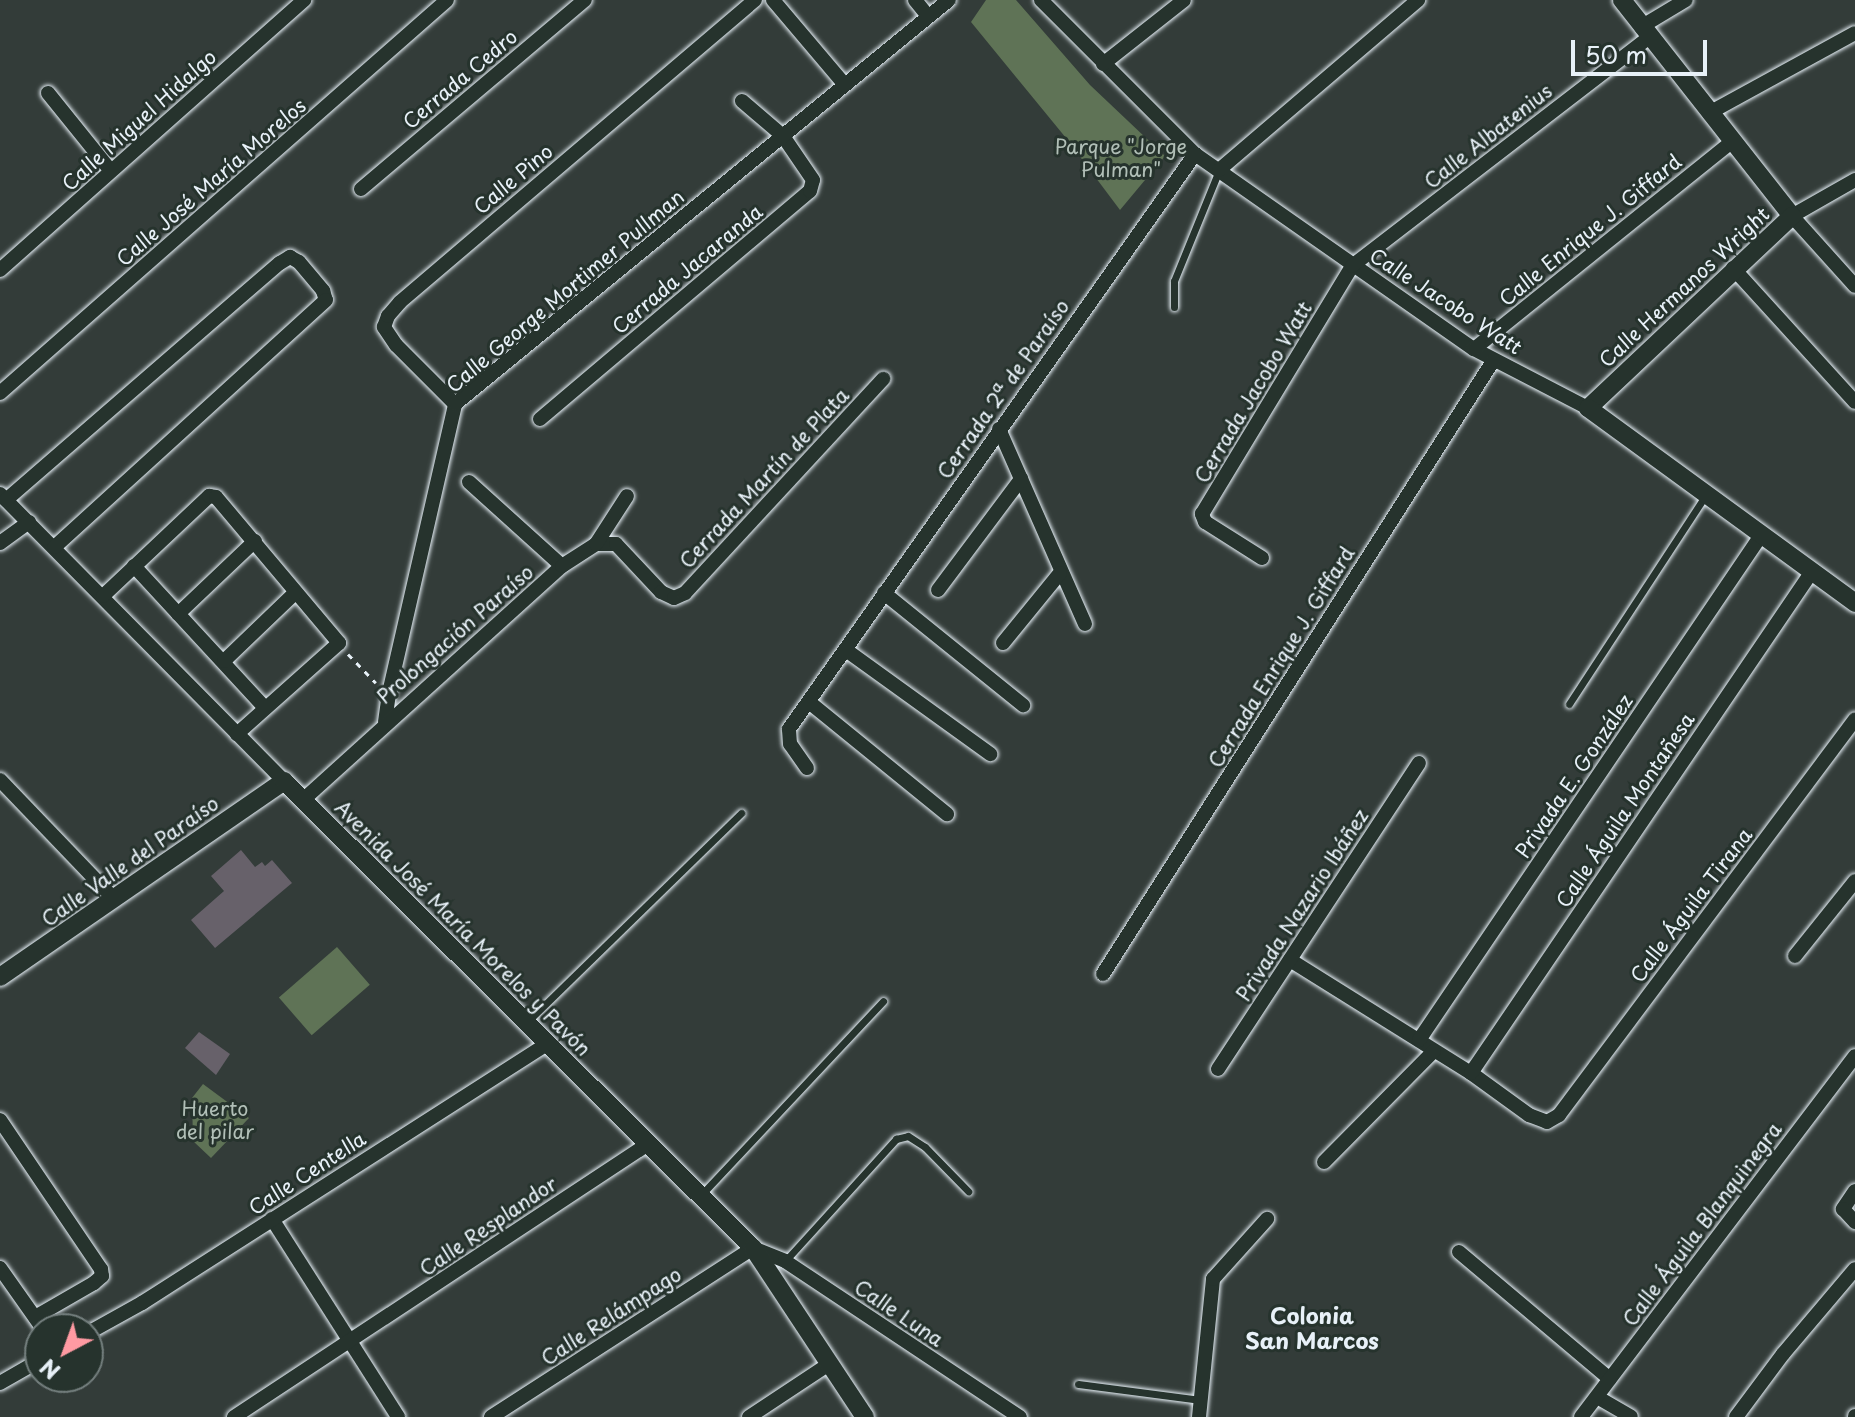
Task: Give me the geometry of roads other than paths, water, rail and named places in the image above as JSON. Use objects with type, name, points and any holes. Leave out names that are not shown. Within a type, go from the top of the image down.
[{"type":"street","name":"Calle Miguel Hidalgo","points":[[0,270],[304,0]]},
{"type":"street","name":"Calle José María Morelos","points":[[0,393],[447,0]]},
{"type":"street","name":"Cerrada Cedro","points":[[361,189],[585,0]]},
{"type":"street","name":"Calle Pino","points":[[455,404],[396,345],[384,327],[388,316],[400,302],[755,0]]},
{"type":"street","points":[[773,0],[845,85]]},
{"type":"street","points":[[915,0],[928,16]]},
{"type":"street","name":"Calle George Mortimer Pullman","points":[[385,722],[455,404],[949,0]]},
{"type":"street","name":"Calle Jacobo Watt","points":[[1041,0],[1195,154],[1474,349],[1588,408],[1855,603]]},
{"type":"street","points":[[1103,64],[1184,0]]},
{"type":"street","points":[[1219,170],[1418,0]]},
{"type":"street","points":[[1622,0],[1731,142],[1855,286]]},
{"type":"street","name":"Calle Albatenius","points":[[1352,266],[1686,0]]},
{"type":"street","points":[[1709,113],[1855,33]]},
{"type":"street","points":[[48,93],[111,171]]},
{"type":"street","name":"Cerrada Jacaranda","points":[[540,419],[810,191],[813,180],[783,136],[742,101]]},
{"type":"street","name":"Calle Enrique J. Giffard","points":[[1474,349],[1731,142]]},
{"type":"street","name":"Cerrada 2ª de Paraíso","points":[[807,768],[790,744],[789,729],[1195,154]]},
{"type":"street","name":"Calle Hermanos Wright","points":[[1588,408],[1733,268],[1792,216],[1855,180]]},
{"type":"street","points":[[3,497],[280,263],[290,257],[299,262],[323,291],[326,300],[55,547]]},
{"type":"street","name":"Cerrada Jacobo Watt","points":[[1262,558],[1205,522],[1202,514],[1352,266]]},
{"type":"street","points":[[1733,268],[1855,402]]},
{"type":"street","name":"Cerrada Enrique J. Giffard","points":[[1103,974],[1493,361]]},
{"type":"street","name":"Cerrada Martín de Plata","points":[[596,544],[616,544],[661,592],[674,598],[685,593],[883,379]]},
{"type":"street","points":[[999,429],[1085,624]]},
{"type":"street","points":[[938,590],[1021,479]]},
{"type":"street","points":[[469,482],[562,566]]},
{"type":"street","points":[[103,596],[209,496],[216,497],[339,643],[237,734]]},
{"type":"street","name":"Prolongación Paraíso","points":[[304,799],[385,722],[562,566],[596,544],[627,496]]},
{"type":"street","name":"Avenida José María Morelos y Pavón","points":[[3,497],[546,1045],[650,1143],[753,1248],[865,1417]]},
{"type":"street","points":[[0,543],[29,522]]},
{"type":"street","name":"Privada E. González","points":[[1419,1040],[1762,534]]},
{"type":"street","points":[[178,614],[255,541]]},
{"type":"street","points":[[134,566],[265,708]]},
{"type":"street","name":"Calle Águila Montañesa","points":[[1471,1073],[1813,570]]},
{"type":"street","points":[[1003,643],[1060,573]]},
{"type":"street","points":[[224,661],[295,593]]},
{"type":"street","points":[[884,593],[1023,705]]},
{"type":"street","points":[[846,650],[990,754]]},
{"type":"street","points":[[809,702],[947,814]]},
{"type":"street","name":"Calle Águila Tirana","points":[[1471,1073],[1529,1115],[1547,1122],[1559,1115],[1855,719]]},
{"type":"street","name":"Privada Nazario Ibáñez","points":[[1218,1069],[1419,763]]},
{"type":"street","points":[[0,780],[114,899]]},
{"type":"street","name":"Calle Valle del Paraíso","points":[[0,977],[284,781]]},
{"type":"street","points":[[1795,956],[1855,881]]},
{"type":"street","points":[[1290,960],[1471,1073]]},
{"type":"street","name":"Calle Centella","points":[[104,1324],[142,1303],[546,1045]]},
{"type":"street","points":[[1324,1162],[1434,1051]]},
{"type":"street","name":"Calle Águila Blanquinegra","points":[[1581,1417],[1855,1056]]},
{"type":"street","points":[[0,1120],[101,1269],[102,1276],[53,1313]]},
{"type":"street","name":"Calle Resplandor","points":[[234,1417],[650,1143]]},
{"type":"street","points":[[1850,1196],[1843,1209],[1855,1222]]},
{"type":"street","points":[[272,1219],[398,1417]]},
{"type":"street","points":[[1199,1417],[1213,1279],[1267,1219]]},
{"type":"street","name":"Calle Luna","points":[[753,1248],[785,1261],[1020,1417]]},
{"type":"street","name":"Calle Relámpago","points":[[491,1417],[753,1248]]},
{"type":"street","points":[[1459,1252],[1610,1379]]},
{"type":"street","points":[[0,1268],[32,1313]]},
{"type":"street","points":[[1736,1417],[1783,1354],[1855,1269]]},
{"type":"street","points":[[749,1417],[829,1364]]},
{"type":"street","points":[[0,1383],[24,1369]]},
{"type":"street","points":[[1597,1397],[1631,1417]]},
{"type":"lane","points":[[1174,307],[1174,281],[1219,170]]},
{"type":"lane","points":[[1569,704],[1706,493]]},
{"type":"lane","points":[[526,1023],[741,813]]},
{"type":"lane","points":[[701,1195],[883,1001]]},
{"type":"lane","points":[[785,1261],[896,1139],[908,1136],[925,1147],[968,1191]]},
{"type":"lane","points":[[1078,1384],[1201,1400]]},
{"type":"district","name":"Colonia San Marcos","points":[[1312,1326]]},
{"type":"park label","name":"Parque \"Jorge Pulman\"","points":[[1121,158]]},
{"type":"park label","name":"Huerto del pilar","points":[[215,1120]]}]
